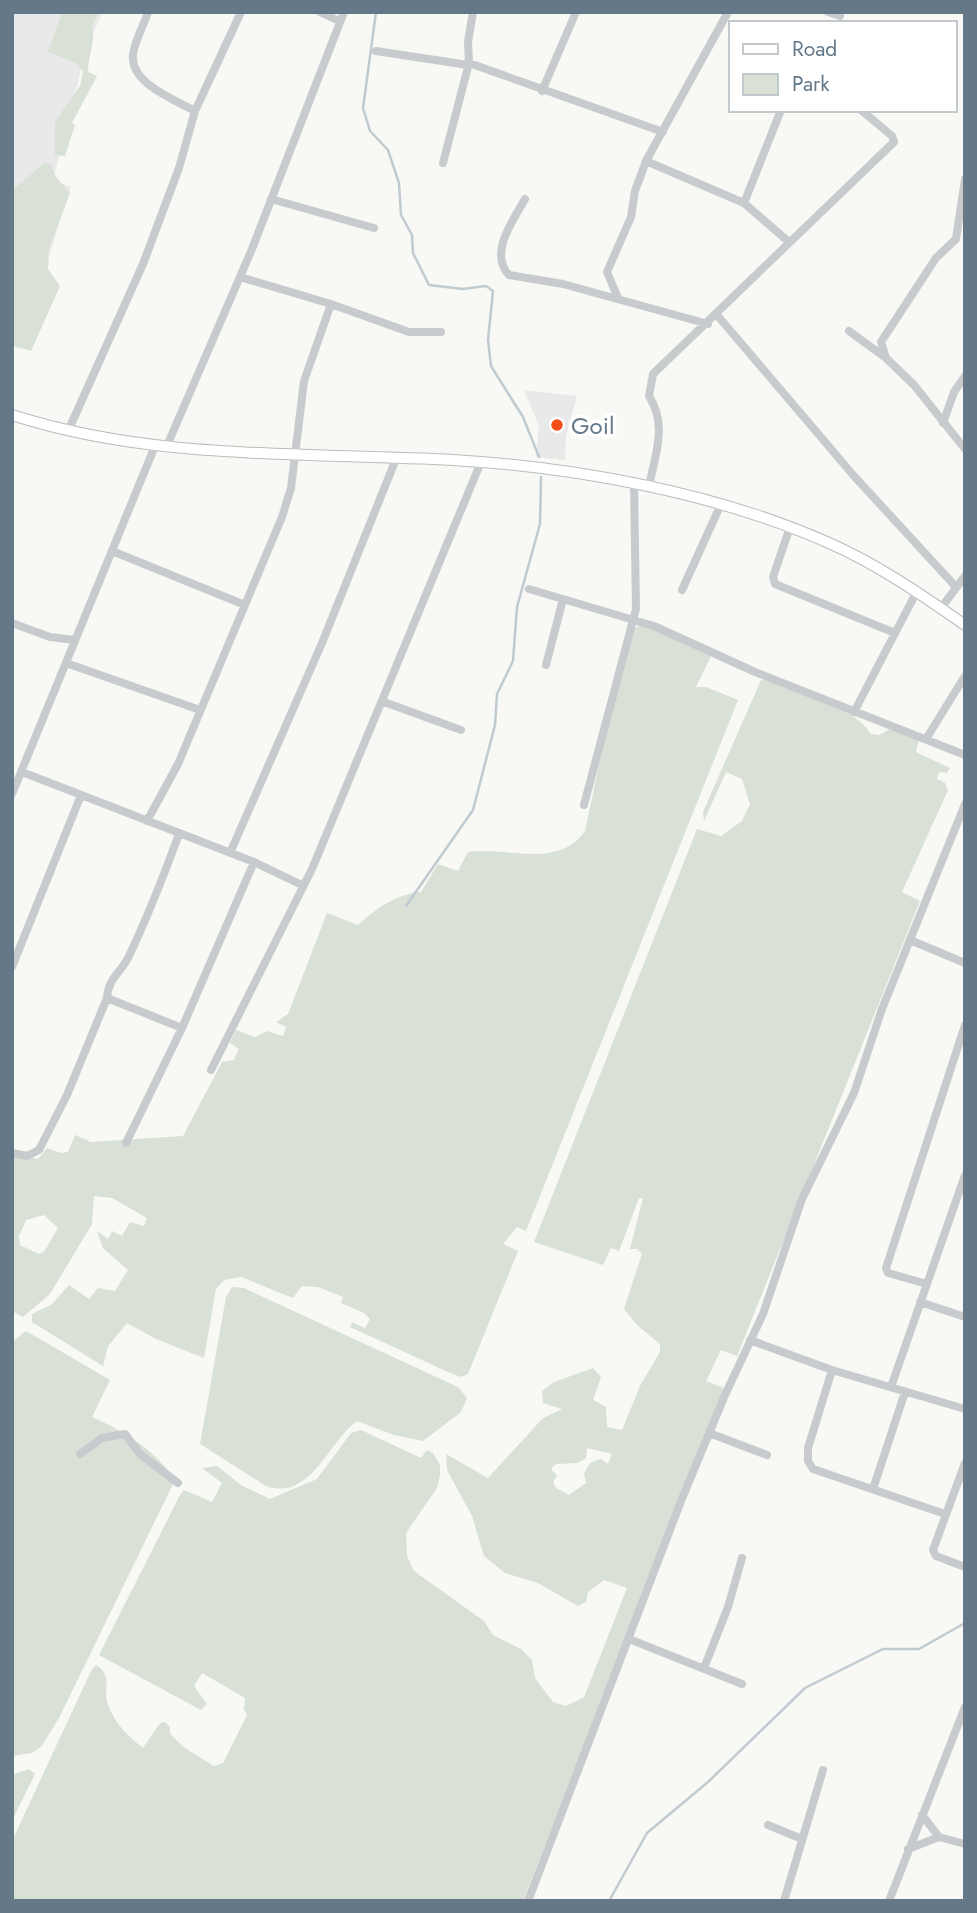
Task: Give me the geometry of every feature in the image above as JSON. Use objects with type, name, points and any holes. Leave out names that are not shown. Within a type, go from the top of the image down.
[{"type":"street","points":[[148,12],[133,56],[137,71],[151,87],[195,111]]},
{"type":"street","points":[[69,429],[143,264],[179,169],[195,111],[241,12]]},
{"type":"street","points":[[320,12],[339,22]]},
{"type":"street","points":[[12,794],[112,551],[240,277],[344,12]]},
{"type":"street","points":[[443,163],[468,64],[468,42],[473,12]]},
{"type":"street","points":[[542,91],[576,12]]},
{"type":"street","points":[[618,298],[607,272],[631,217],[635,191],[646,161],[728,12]]},
{"type":"street","points":[[828,12],[839,17]]},
{"type":"street","points":[[376,51],[468,64],[663,132]]},
{"type":"street","points":[[744,203],[780,112]]},
{"type":"street","points":[[649,487],[661,426],[659,412],[649,397],[653,374],[708,324],[894,142],[892,136],[863,112]]},
{"type":"street","points":[[646,161],[744,203],[789,242]]},
{"type":"street","points":[[886,358],[881,342],[884,333],[923,282],[936,258],[958,234],[965,178]]},
{"type":"street","points":[[271,199],[374,229]]},
{"type":"street","points":[[525,199],[502,245],[505,271],[509,275],[618,298],[708,324]]},
{"type":"street","points":[[240,277],[331,304],[409,332],[441,331]]},
{"type":"street","points":[[147,821],[175,771],[282,517],[291,488],[304,381],[331,304]]},
{"type":"street","points":[[717,315],[854,477],[956,587]]},
{"type":"street","points":[[849,331],[886,358],[914,385],[965,449]]},
{"type":"street","points":[[943,423],[954,393],[965,376]]},
{"type":"street","points":[[12,415],[161,447],[481,462],[634,483],[721,504],[831,544],[965,625]]},
{"type":"street","points":[[230,853],[322,643],[396,459]]},
{"type":"street","points":[[211,1070],[302,885],[313,869],[481,462]]},
{"type":"street","points":[[584,806],[617,671],[634,620],[637,595],[634,483]]},
{"type":"street","points":[[682,590],[721,504]]},
{"type":"street","points":[[790,527],[773,577],[775,584],[895,633]]},
{"type":"street","points":[[112,551],[245,605]]},
{"type":"street","points":[[940,608],[965,576]]},
{"type":"street","points":[[529,589],[634,620],[854,712],[965,755]]},
{"type":"street","points":[[854,712],[916,593]]},
{"type":"street","points":[[546,665],[563,599]]},
{"type":"street","points":[[12,623],[50,637],[75,640]]},
{"type":"street","points":[[66,663],[200,710]]},
{"type":"street","points":[[926,739],[965,676]]},
{"type":"street","points":[[384,702],[461,730]]},
{"type":"street","points":[[22,772],[254,862],[302,885]]},
{"type":"street","points":[[12,967],[81,795]]},
{"type":"street","points":[[528,1901],[709,1433],[770,1295],[802,1199],[851,1101],[910,940],[965,804]]},
{"type":"street","points":[[12,1153],[27,1156],[39,1150],[67,1095],[107,998],[108,987],[114,974],[128,960],[179,834]]},
{"type":"street","points":[[126,1143],[182,1028],[254,862]]},
{"type":"street","points":[[910,940],[965,963]]},
{"type":"street","points":[[107,998],[182,1028]]},
{"type":"street","points":[[927,1284],[888,1273],[886,1268],[965,1025]]},
{"type":"street","points":[[891,1388],[965,1175]]},
{"type":"street","points":[[920,1303],[965,1317]]},
{"type":"street","points":[[751,1340],[832,1370],[965,1409]]},
{"type":"street","points":[[832,1370],[808,1448],[808,1461],[817,1471],[945,1514]]},
{"type":"street","points":[[873,1489],[905,1392]]},
{"type":"street","points":[[709,1433],[766,1455]]},
{"type":"street","points":[[80,1454],[102,1438],[125,1434],[140,1454],[178,1483]]},
{"type":"street","points":[[965,1464],[933,1553],[965,1567]]},
{"type":"street","points":[[704,1668],[728,1607],[742,1558]]},
{"type":"street","points":[[629,1639],[742,1684]]},
{"type":"street","points":[[889,1901],[965,1707]]},
{"type":"street","points":[[783,1901],[823,1770]]},
{"type":"street","points":[[922,1815],[939,1837]]},
{"type":"street","points":[[768,1825],[803,1839]]},
{"type":"street","points":[[908,1849],[939,1837],[965,1844]]},
{"type":"shaded area","points":[[12,12],[103,12],[87,46],[53,180],[71,187],[19,349],[12,346]]},
{"type":"shaded area","points":[[524,390],[577,396],[566,436],[565,460],[536,457],[539,426]]},
{"type":"green space","points":[[62,12],[98,12],[92,27],[88,72],[97,76],[72,123],[75,125],[65,156],[55,155],[55,122],[80,86],[83,71],[74,62],[48,52]]},
{"type":"green space","points":[[45,163],[51,165],[56,177],[70,193],[49,248],[48,269],[60,286],[31,351],[12,345],[12,190]]},
{"type":"green space","points":[[640,624],[712,654],[696,687],[706,687],[738,700],[526,1231],[517,1227],[503,1244],[518,1251],[468,1374],[461,1377],[448,1372],[350,1327],[352,1322],[365,1328],[370,1319],[364,1313],[341,1303],[343,1297],[318,1287],[302,1286],[293,1298],[241,1277],[224,1280],[216,1289],[204,1358],[156,1339],[127,1323],[108,1346],[103,1366],[32,1322],[32,1314],[51,1305],[69,1285],[89,1299],[98,1288],[115,1291],[128,1270],[103,1248],[97,1231],[108,1239],[112,1231],[122,1236],[130,1222],[144,1226],[147,1218],[112,1198],[94,1196],[92,1224],[50,1294],[23,1317],[12,1311],[12,1154],[38,1159],[47,1148],[61,1153],[68,1152],[75,1135],[91,1142],[183,1136],[222,1062],[234,1060],[239,1049],[230,1043],[236,1030],[255,1037],[267,1031],[283,1036],[286,1027],[276,1022],[288,1014],[327,913],[358,925],[387,903],[421,892],[438,864],[458,871],[468,852],[546,853],[561,850],[574,843],[585,831],[631,632]],"holes":[[[44,1215],[58,1228],[44,1252],[39,1254],[20,1245],[19,1236],[26,1220]]]},
{"type":"green space","points":[[761,680],[788,685],[821,698],[851,715],[871,734],[879,735],[890,729],[919,740],[916,752],[950,768],[947,773],[939,772],[937,779],[945,783],[948,790],[902,892],[920,901],[737,1356],[721,1350],[706,1381],[724,1388],[523,1901],[12,1901],[12,1841],[96,1665],[105,1674],[106,1699],[114,1718],[143,1748],[160,1723],[165,1722],[170,1727],[170,1734],[185,1748],[214,1766],[223,1763],[247,1715],[244,1709],[245,1698],[202,1673],[194,1686],[207,1704],[201,1710],[99,1655],[180,1495],[184,1490],[212,1502],[222,1483],[202,1468],[217,1466],[241,1485],[270,1499],[317,1479],[351,1433],[361,1430],[421,1458],[427,1450],[433,1453],[440,1465],[437,1488],[406,1533],[407,1556],[414,1571],[484,1621],[493,1635],[521,1649],[532,1660],[535,1678],[553,1702],[566,1706],[584,1697],[627,1588],[604,1580],[588,1592],[586,1602],[578,1606],[538,1583],[505,1573],[484,1556],[472,1516],[447,1470],[446,1454],[488,1478],[543,1418],[562,1409],[543,1403],[542,1391],[554,1382],[593,1368],[601,1377],[593,1400],[606,1407],[607,1427],[622,1430],[640,1386],[660,1352],[660,1344],[638,1326],[624,1309],[642,1254],[637,1249],[630,1249],[643,1198],[639,1198],[619,1251],[611,1248],[603,1265],[534,1242],[697,829],[721,836],[742,821],[750,804],[742,779],[726,772],[704,821],[703,812]],"holes":[[[587,1448],[612,1454],[608,1464],[601,1459],[590,1463],[584,1474],[586,1483],[569,1495],[556,1488],[553,1482],[557,1476],[551,1469],[556,1464],[578,1463],[586,1458]]]},
{"type":"green space","points":[[232,1287],[244,1288],[458,1387],[467,1398],[461,1412],[423,1441],[394,1435],[357,1421],[307,1478],[281,1489],[266,1486],[200,1444],[226,1297]]},
{"type":"green space","points":[[26,1331],[110,1380],[92,1417],[141,1445],[166,1468],[164,1475],[174,1482],[59,1718],[41,1747],[32,1753],[12,1756],[12,1342]]},
{"type":"green space","points":[[29,1769],[35,1774],[12,1821],[12,1775]]},
{"type":"waterway","points":[[376,12],[363,108],[370,131],[388,150],[399,183],[401,215],[412,235],[413,253],[429,285],[463,289],[486,286],[493,291],[488,340],[491,366],[523,417],[539,457]]},
{"type":"waterway","points":[[406,906],[473,810],[495,725],[497,694],[513,661],[517,607],[540,524],[541,477]]},
{"type":"waterway","points":[[609,1901],[647,1833],[708,1782],[805,1688],[883,1649],[919,1649],[965,1623]]},
{"type":"place","name":"Goil","points":[[557,425]]}]
